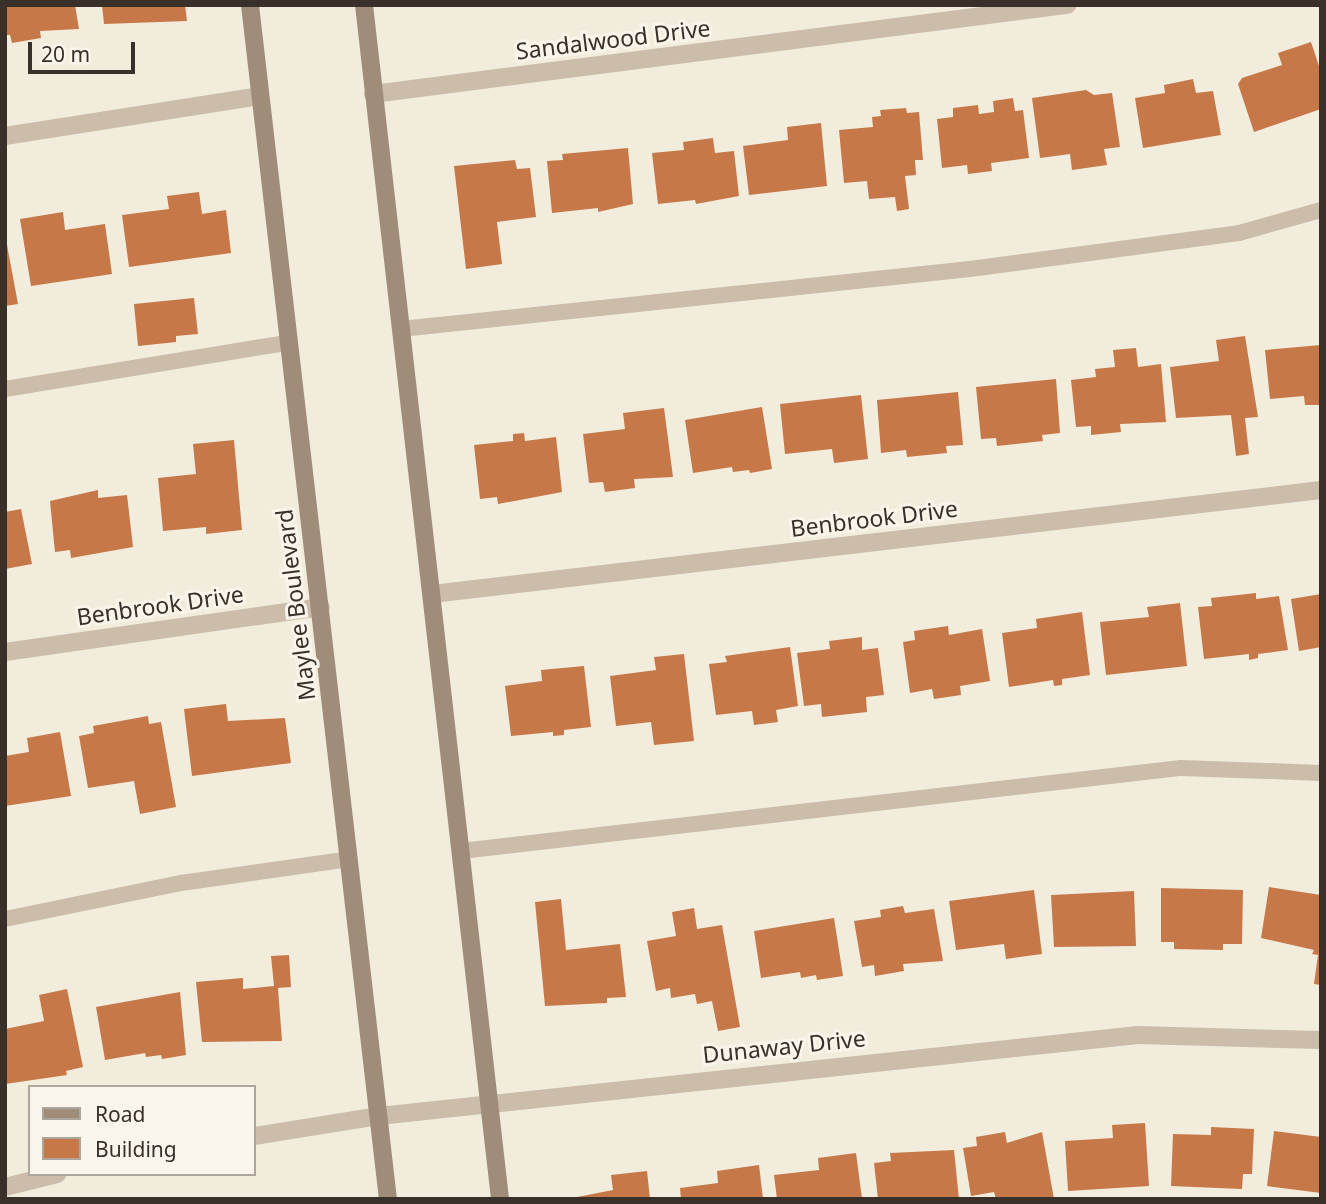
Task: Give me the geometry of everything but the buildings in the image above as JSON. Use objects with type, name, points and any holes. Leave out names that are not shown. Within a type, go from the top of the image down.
[{"type":"main road","name":"Maylee Boulevard","points":[[250,5],[388,1199]]},
{"type":"main road","points":[[364,5],[500,1199]]},
{"type":"street","name":"Sandalwood Drive","points":[[373,94],[1067,5]]},
{"type":"street","points":[[5,136],[260,96]]},
{"type":"street","name":"Benbrook Drive","points":[[432,594],[1321,489]]},
{"type":"street","name":"Benbrook Drive","points":[[5,652],[321,607]]},
{"type":"street","name":"Dunaway Drive","points":[[256,1136],[379,1116],[489,1103],[1138,1035],[1321,1040]]},
{"type":"street","points":[[5,1188],[50,1176]]},
{"type":"lane","points":[[401,329],[970,270],[1239,233],[1321,209]]},
{"type":"lane","points":[[5,389],[287,343]]},
{"type":"lane","points":[[461,851],[1181,768],[1321,774]]},
{"type":"lane","points":[[5,919],[181,883],[349,859]]}]
